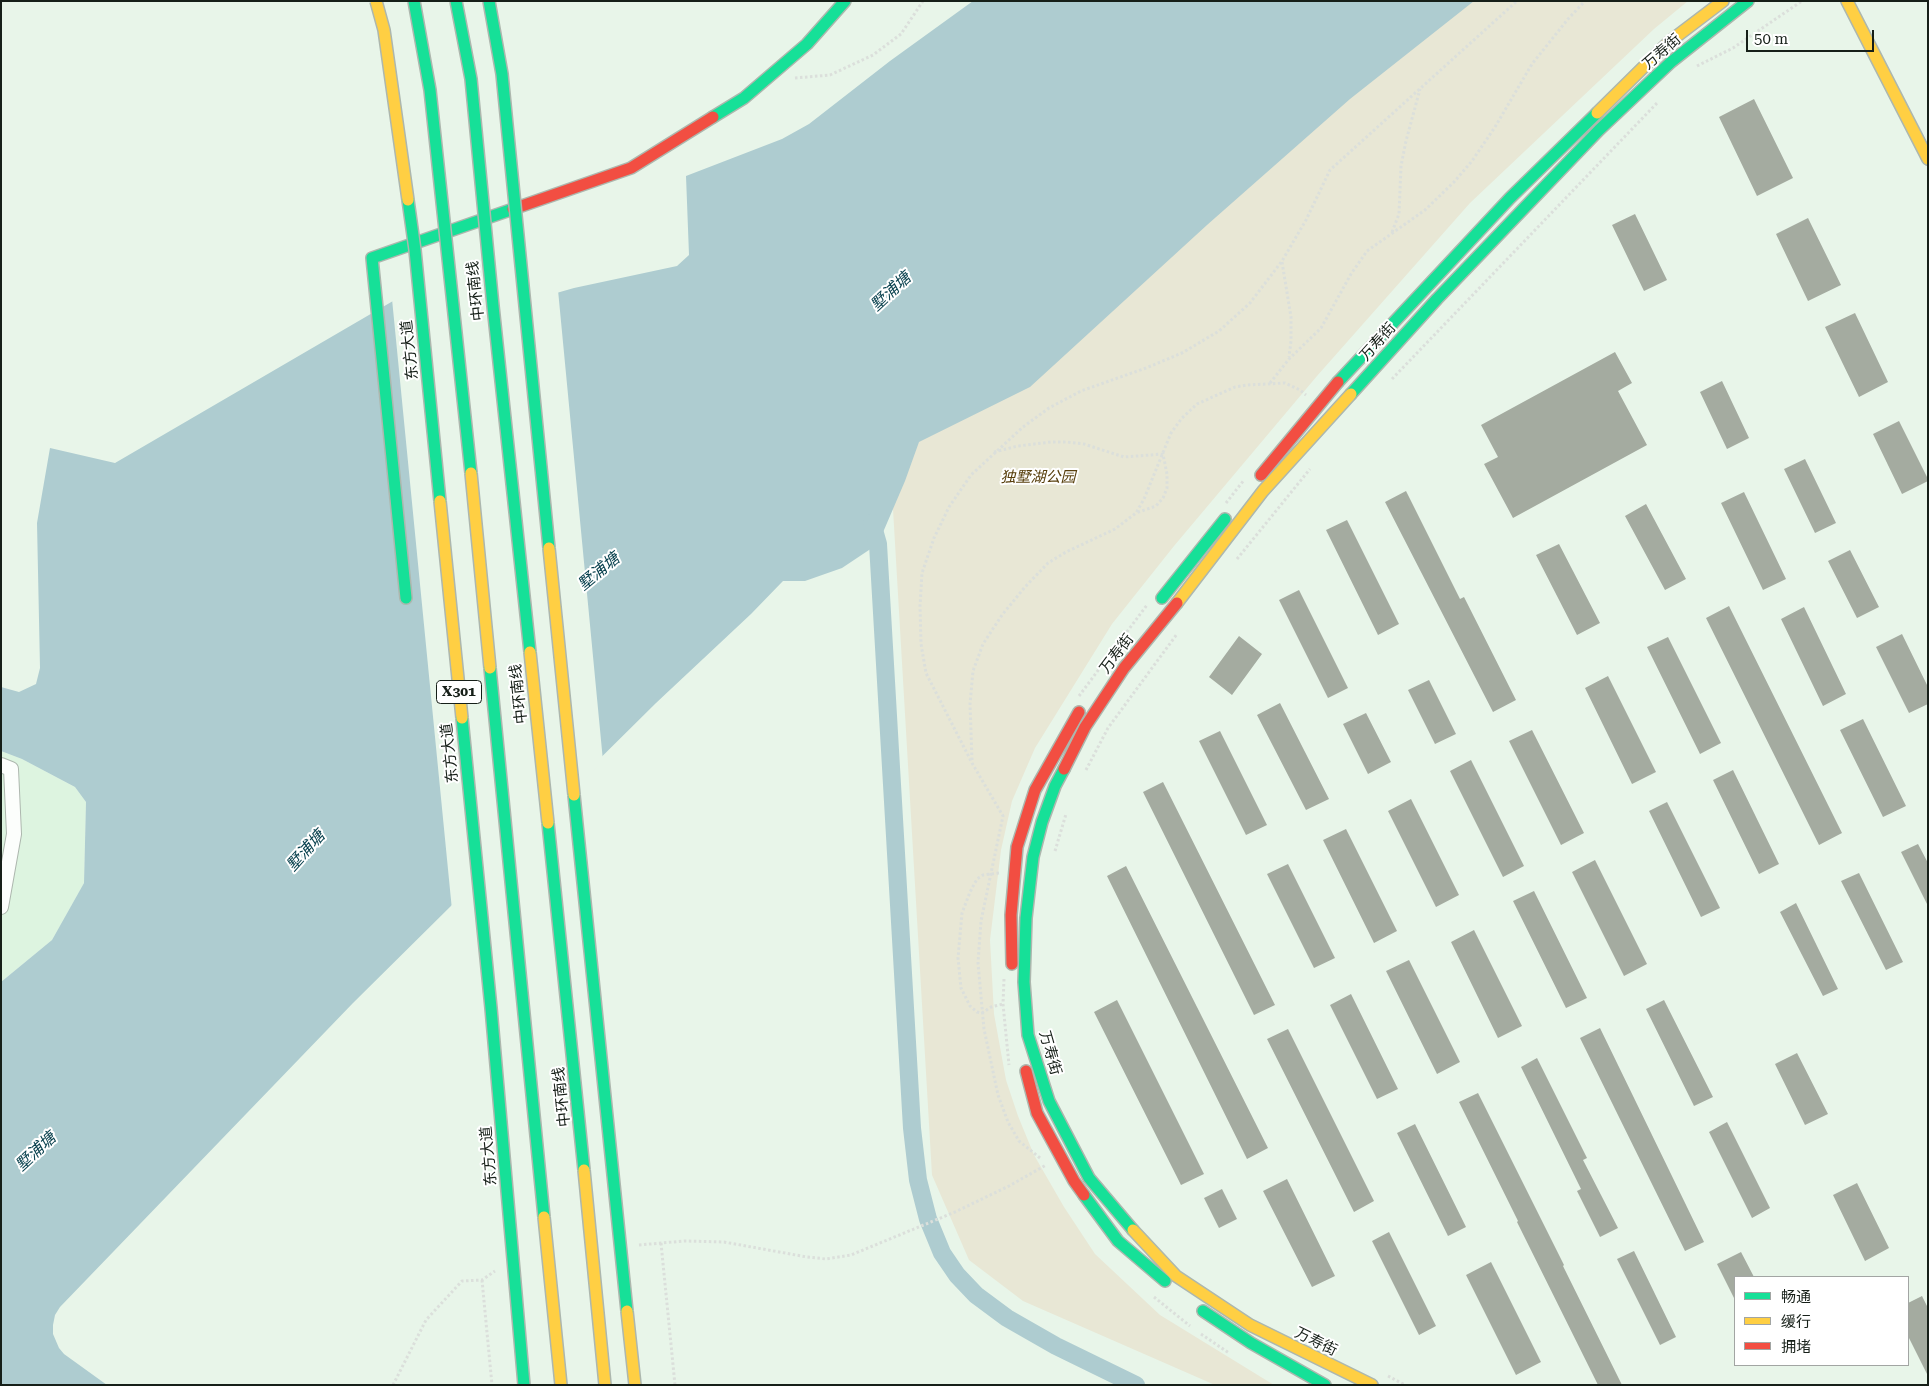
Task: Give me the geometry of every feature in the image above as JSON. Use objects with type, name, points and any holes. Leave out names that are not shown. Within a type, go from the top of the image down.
[{"type":"main road","name":"东方大道","points":[[376,1],[384,30],[415,250],[491,1008],[524,1385]]},
{"type":"main road","name":"中环南线","points":[[414,1],[430,90],[456,324],[561,1385]]},
{"type":"main road","name":"中环南线","points":[[456,1],[471,79],[494,316],[570,1026],[605,1385]]},
{"type":"main road","points":[[489,1],[502,74],[634,1385]]},
{"type":"main road","points":[[406,598],[372,258],[631,168],[744,98],[807,44],[845,1]]},
{"type":"main road","name":"万寿街","points":[[1253,477],[1342,377],[1510,198],[1670,42],[1723,1]]},
{"type":"main road","name":"万寿街","points":[[1372,1385],[1250,1325],[1176,1276],[1132,1230],[1089,1178],[1049,1101],[1028,1035],[1024,982],[1026,918],[1033,857],[1042,822],[1056,786],[1085,727],[1124,668],[1263,492],[1437,299],[1599,130],[1671,62],[1748,1]]},
{"type":"main road","points":[[1847,1],[1928,159]]},
{"type":"main road","points":[[1153,610],[1229,507]]},
{"type":"main road","name":"万寿街","points":[[1018,1040],[1013,984],[1011,915],[1017,847],[1035,790],[1080,702]]},
{"type":"main road","name":"万寿街","points":[[1023,1058],[1038,1113],[1074,1181],[1118,1241],[1174,1288]]},
{"type":"main road","points":[[1196,1306],[1251,1343],[1325,1385]]},
{"type":"street","points":[[1,765],[10,770],[14,834],[1,907]]},
{"type":"path","points":[[792,78],[830,76],[873,55],[901,34],[923,1]]},
{"type":"path","points":[[1048,1164],[1018,1141],[1008,1122],[998,1095],[982,1013],[978,963],[981,921],[1003,816],[972,763],[926,673],[920,644],[922,573],[934,538],[949,507],[971,475],[1023,427],[1057,404],[1081,391],[1182,353],[1218,332],[1250,303],[1282,261],[1306,220],[1330,170],[1518,1]]},
{"type":"path","points":[[1269,383],[1289,359],[1321,328],[1358,262],[1367,251],[1425,210],[1454,182],[1472,161],[1495,128],[1536,59],[1585,1]]},
{"type":"path","points":[[1696,67],[1734,48],[1802,1]]},
{"type":"path","points":[[1392,232],[1399,214],[1401,166],[1406,141],[1421,88]]},
{"type":"path","points":[[1385,386],[1661,99]]},
{"type":"path","points":[[1282,261],[1291,317],[1289,359]]},
{"type":"path","points":[[1136,513],[1144,499],[1171,433],[1182,418],[1197,404],[1234,386],[1285,383],[1300,390],[1318,406]]},
{"type":"path","points":[[994,452],[1018,446],[1067,442],[1084,444],[1124,457],[1163,454]]},
{"type":"path","points":[[972,763],[970,704],[973,671],[983,644],[1008,608],[1048,563],[1066,552],[1116,529],[1136,513],[1156,506],[1163,498],[1167,488],[1167,474],[1163,454]]},
{"type":"path","points":[[1233,564],[1312,466]]},
{"type":"path","points":[[1229,507],[1253,477]]},
{"type":"path","points":[[1080,702],[1086,684],[1153,598]]},
{"type":"path","points":[[1085,771],[1108,728],[1179,632]]},
{"type":"path","points":[[1054,857],[1069,805]]},
{"type":"path","points":[[1000,873],[983,875],[977,879],[973,886],[962,912],[958,958],[961,988],[970,1006],[977,1012],[982,1013],[991,1007],[1003,1004]]},
{"type":"path","points":[[1004,975],[1003,1004],[1011,1072]]},
{"type":"path","points":[[1039,1149],[1048,1164]]},
{"type":"path","points":[[910,1231],[1009,1186],[1048,1164]]},
{"type":"path","points":[[661,1243],[675,1385]]},
{"type":"path","points":[[482,1280],[492,1385]]},
{"type":"path","points":[[1153,1296],[1213,1343],[1237,1357]]},
{"type":"path","points":[[1382,1373],[1405,1385]]},
{"type":"shaded area","points":[[1,751],[22,759],[75,787],[86,802],[84,883],[52,940],[1,982]]},
{"type":"green space","name":"独墅湖公园","points":[[1393,1],[1688,1],[1654,29],[1470,203],[1317,376],[1174,546],[1112,624],[1035,748],[1012,801],[1001,850],[990,940],[994,1014],[1006,1080],[1018,1116],[1034,1155],[1064,1207],[1095,1254],[1160,1315],[1274,1385],[1215,1385],[1023,1301],[969,1260],[932,1175],[893,509],[878,457]]},
{"type":"water","name":"墅浦塘","points":[[973,1],[1474,1],[1350,99],[1207,225],[1030,387],[919,442],[905,481],[878,544],[842,568],[805,581],[783,581],[751,614],[656,703],[353,1003],[60,1307],[55,1315],[53,1325],[53,1334],[59,1348],[64,1354],[107,1385],[1,1385],[1,982],[52,940],[84,883],[86,802],[75,787],[22,759],[1,751],[1,687],[19,692],[36,684],[40,668],[37,523],[50,448],[115,463],[429,280],[433,379],[509,373],[525,302],[574,288],[677,266],[689,255],[686,176],[782,139],[809,124],[890,61]]},
{"type":"pier","points":[[429,278],[432,280],[435,376],[507,371],[523,301],[558,290],[603,761],[452,910],[392,299]]},
{"type":"building","points":[[1754,99],[1793,178],[1757,196],[1719,117]]},
{"type":"building","points":[[1635,214],[1667,280],[1644,291],[1612,225]]},
{"type":"building","points":[[1808,218],[1841,285],[1808,301],[1776,234]]},
{"type":"building","points":[[1855,313],[1888,382],[1859,397],[1825,327]]},
{"type":"building","points":[[1615,352],[1632,383],[1618,391],[1647,445],[1513,518],[1484,464],[1498,457],[1481,425]]},
{"type":"building","points":[[1722,381],[1749,438],[1727,449],[1700,392]]},
{"type":"building","points":[[1899,421],[1928,479],[1928,481],[1902,494],[1873,434]]},
{"type":"building","points":[[1805,459],[1836,523],[1815,533],[1784,469]]},
{"type":"building","points":[[1406,491],[1460,599],[1464,597],[1516,700],[1493,712],[1385,502]]},
{"type":"building","points":[[1744,492],[1786,579],[1763,590],[1721,503]]},
{"type":"building","points":[[1646,504],[1686,579],[1665,590],[1625,516]]},
{"type":"building","points":[[1347,520],[1399,624],[1378,635],[1326,530]]},
{"type":"building","points":[[1559,544],[1600,623],[1577,635],[1536,555]]},
{"type":"building","points":[[1850,550],[1879,607],[1857,618],[1828,561]]},
{"type":"building","points":[[1299,590],[1348,688],[1328,698],[1279,600]]},
{"type":"building","points":[[1729,606],[1842,833],[1819,845],[1706,618]]},
{"type":"building","points":[[1804,607],[1846,694],[1823,706],[1781,619]]},
{"type":"building","points":[[1902,634],[1928,687],[1928,704],[1909,713],[1876,647]]},
{"type":"building","points":[[1239,636],[1262,654],[1232,695],[1209,677]]},
{"type":"building","points":[[1668,637],[1721,743],[1700,754],[1647,647]]},
{"type":"building","points":[[1608,676],[1656,772],[1632,784],[1585,688]]},
{"type":"building","points":[[1429,680],[1456,734],[1435,744],[1408,690]]},
{"type":"building","points":[[1280,703],[1329,799],[1306,810],[1257,715]]},
{"type":"building","points":[[1366,713],[1391,762],[1368,774],[1343,724]]},
{"type":"building","points":[[1863,719],[1906,806],[1883,817],[1840,730]]},
{"type":"building","points":[[1532,730],[1584,833],[1561,845],[1509,741]]},
{"type":"building","points":[[1220,731],[1267,825],[1246,835],[1199,741]]},
{"type":"building","points":[[1471,760],[1524,866],[1503,877],[1450,771]]},
{"type":"building","points":[[1733,770],[1779,864],[1759,874],[1713,780]]},
{"type":"building","points":[[1163,782],[1275,1005],[1254,1015],[1143,792]]},
{"type":"building","points":[[1411,799],[1459,895],[1436,907],[1388,811]]},
{"type":"building","points":[[1667,802],[1720,908],[1701,917],[1649,811]]},
{"type":"building","points":[[1346,829],[1397,931],[1374,943],[1323,840]]},
{"type":"building","points":[[1918,844],[1928,863],[1928,906],[1901,852]]},
{"type":"building","points":[[1595,860],[1647,964],[1624,976],[1572,872]]},
{"type":"building","points":[[1288,864],[1335,958],[1314,968],[1267,874]]},
{"type":"building","points":[[1126,866],[1268,1148],[1247,1159],[1107,876]]},
{"type":"building","points":[[1859,873],[1903,962],[1886,970],[1841,881]]},
{"type":"building","points":[[1534,891],[1587,998],[1566,1008],[1513,901]]},
{"type":"building","points":[[1796,903],[1838,989],[1823,996],[1780,912]]},
{"type":"building","points":[[1474,930],[1522,1026],[1498,1038],[1451,942]]},
{"type":"building","points":[[1409,960],[1460,1062],[1437,1074],[1386,971]]},
{"type":"building","points":[[1351,994],[1398,1089],[1377,1099],[1330,1005]]},
{"type":"building","points":[[1117,1000],[1204,1174],[1181,1185],[1094,1012]]},
{"type":"building","points":[[1664,1000],[1713,1097],[1694,1106],[1646,1009]]},
{"type":"building","points":[[1600,1028],[1704,1242],[1685,1251],[1580,1038]]},
{"type":"building","points":[[1288,1029],[1374,1201],[1354,1212],[1267,1039]]},
{"type":"building","points":[[1797,1053],[1828,1114],[1805,1125],[1775,1064]]},
{"type":"building","points":[[1537,1058],[1587,1158],[1583,1160],[1618,1228],[1600,1237],[1577,1191],[1581,1189],[1521,1067]]},
{"type":"building","points":[[1478,1093],[1622,1385],[1598,1385],[1517,1222],[1459,1102]]},
{"type":"building","points":[[1727,1122],[1770,1208],[1752,1218],[1709,1132]]},
{"type":"building","points":[[1415,1124],[1466,1227],[1448,1236],[1397,1133]]},
{"type":"building","points":[[1287,1179],[1335,1276],[1312,1287],[1263,1191]]},
{"type":"building","points":[[1857,1183],[1889,1248],[1865,1261],[1833,1195]]},
{"type":"building","points":[[1222,1189],[1237,1219],[1219,1228],[1204,1198]]},
{"type":"building","points":[[1389,1232],[1436,1326],[1419,1335],[1372,1241]]},
{"type":"building","points":[[1634,1251],[1676,1337],[1660,1345],[1617,1259]]},
{"type":"building","points":[[1741,1252],[1753,1276],[1734,1276],[1734,1298],[1717,1264]]},
{"type":"building","points":[[1491,1262],[1541,1362],[1516,1375],[1466,1275]]},
{"type":"building","points":[[1922,1296],[1928,1308],[1928,1376],[1909,1338],[1909,1302]]},
{"type":"waterway","points":[[872,523],[878,544],[912,1128],[918,1180],[928,1219],[942,1253],[957,1275],[976,1295],[1007,1318],[1056,1346],[1136,1385]]},
{"type":"traffic: fast","points":[[414,1],[430,90],[471,473]]},
{"type":"traffic: fast","points":[[456,1],[471,79],[530,652]]},
{"type":"traffic: fast","points":[[489,1],[502,74],[549,548]]},
{"type":"traffic: fast","points":[[713,117],[744,98],[807,44],[845,1]]},
{"type":"traffic: fast","points":[[1351,394],[1437,299],[1599,130],[1671,62],[1748,1]]},
{"type":"traffic: fast","points":[[1338,382],[1510,198],[1597,113]]},
{"type":"traffic: fast","points":[[408,200],[415,250],[440,501]]},
{"type":"traffic: fast","points":[[406,598],[372,258],[513,209]]},
{"type":"traffic: fast","points":[[1162,598],[1225,519]]},
{"type":"traffic: fast","points":[[490,668],[544,1217]]},
{"type":"traffic: fast","points":[[462,718],[491,1008],[524,1385]]},
{"type":"traffic: fast","points":[[1064,769],[1055,786],[1042,822],[1033,857],[1026,918],[1024,982],[1028,1035],[1049,1101],[1089,1178],[1133,1230]]},
{"type":"traffic: fast","points":[[574,795],[627,1311]]},
{"type":"traffic: fast","points":[[548,823],[584,1170]]},
{"type":"traffic: fast","points":[[1084,1195],[1118,1241],[1165,1281]]},
{"type":"traffic: fast","points":[[1203,1311],[1251,1343],[1325,1385]]},
{"type":"traffic: slow","points":[[376,1],[384,30],[408,200]]},
{"type":"traffic: slow","points":[[1597,113],[1669,42],[1723,1]]},
{"type":"traffic: slow","points":[[1847,1],[1928,159]]},
{"type":"traffic: slow","points":[[1177,603],[1263,491],[1351,394]]},
{"type":"traffic: slow","points":[[471,473],[490,668]]},
{"type":"traffic: slow","points":[[440,501],[462,718]]},
{"type":"traffic: slow","points":[[549,548],[574,795]]},
{"type":"traffic: slow","points":[[530,652],[548,823]]},
{"type":"traffic: slow","points":[[584,1170],[605,1385]]},
{"type":"traffic: slow","points":[[544,1217],[561,1385]]},
{"type":"traffic: slow","points":[[1133,1230],[1176,1276],[1250,1325],[1372,1385]]},
{"type":"traffic: slow","points":[[627,1311],[635,1385]]},
{"type":"traffic: jam","points":[[513,209],[631,168],[713,117]]},
{"type":"traffic: jam","points":[[1261,475],[1338,382]]},
{"type":"traffic: jam","points":[[1064,769],[1085,727],[1124,668],[1177,603]]},
{"type":"traffic: jam","points":[[1012,964],[1011,915],[1017,847],[1035,790],[1079,712]]},
{"type":"traffic: jam","points":[[1026,1071],[1037,1113],[1074,1181],[1084,1195]]}]
